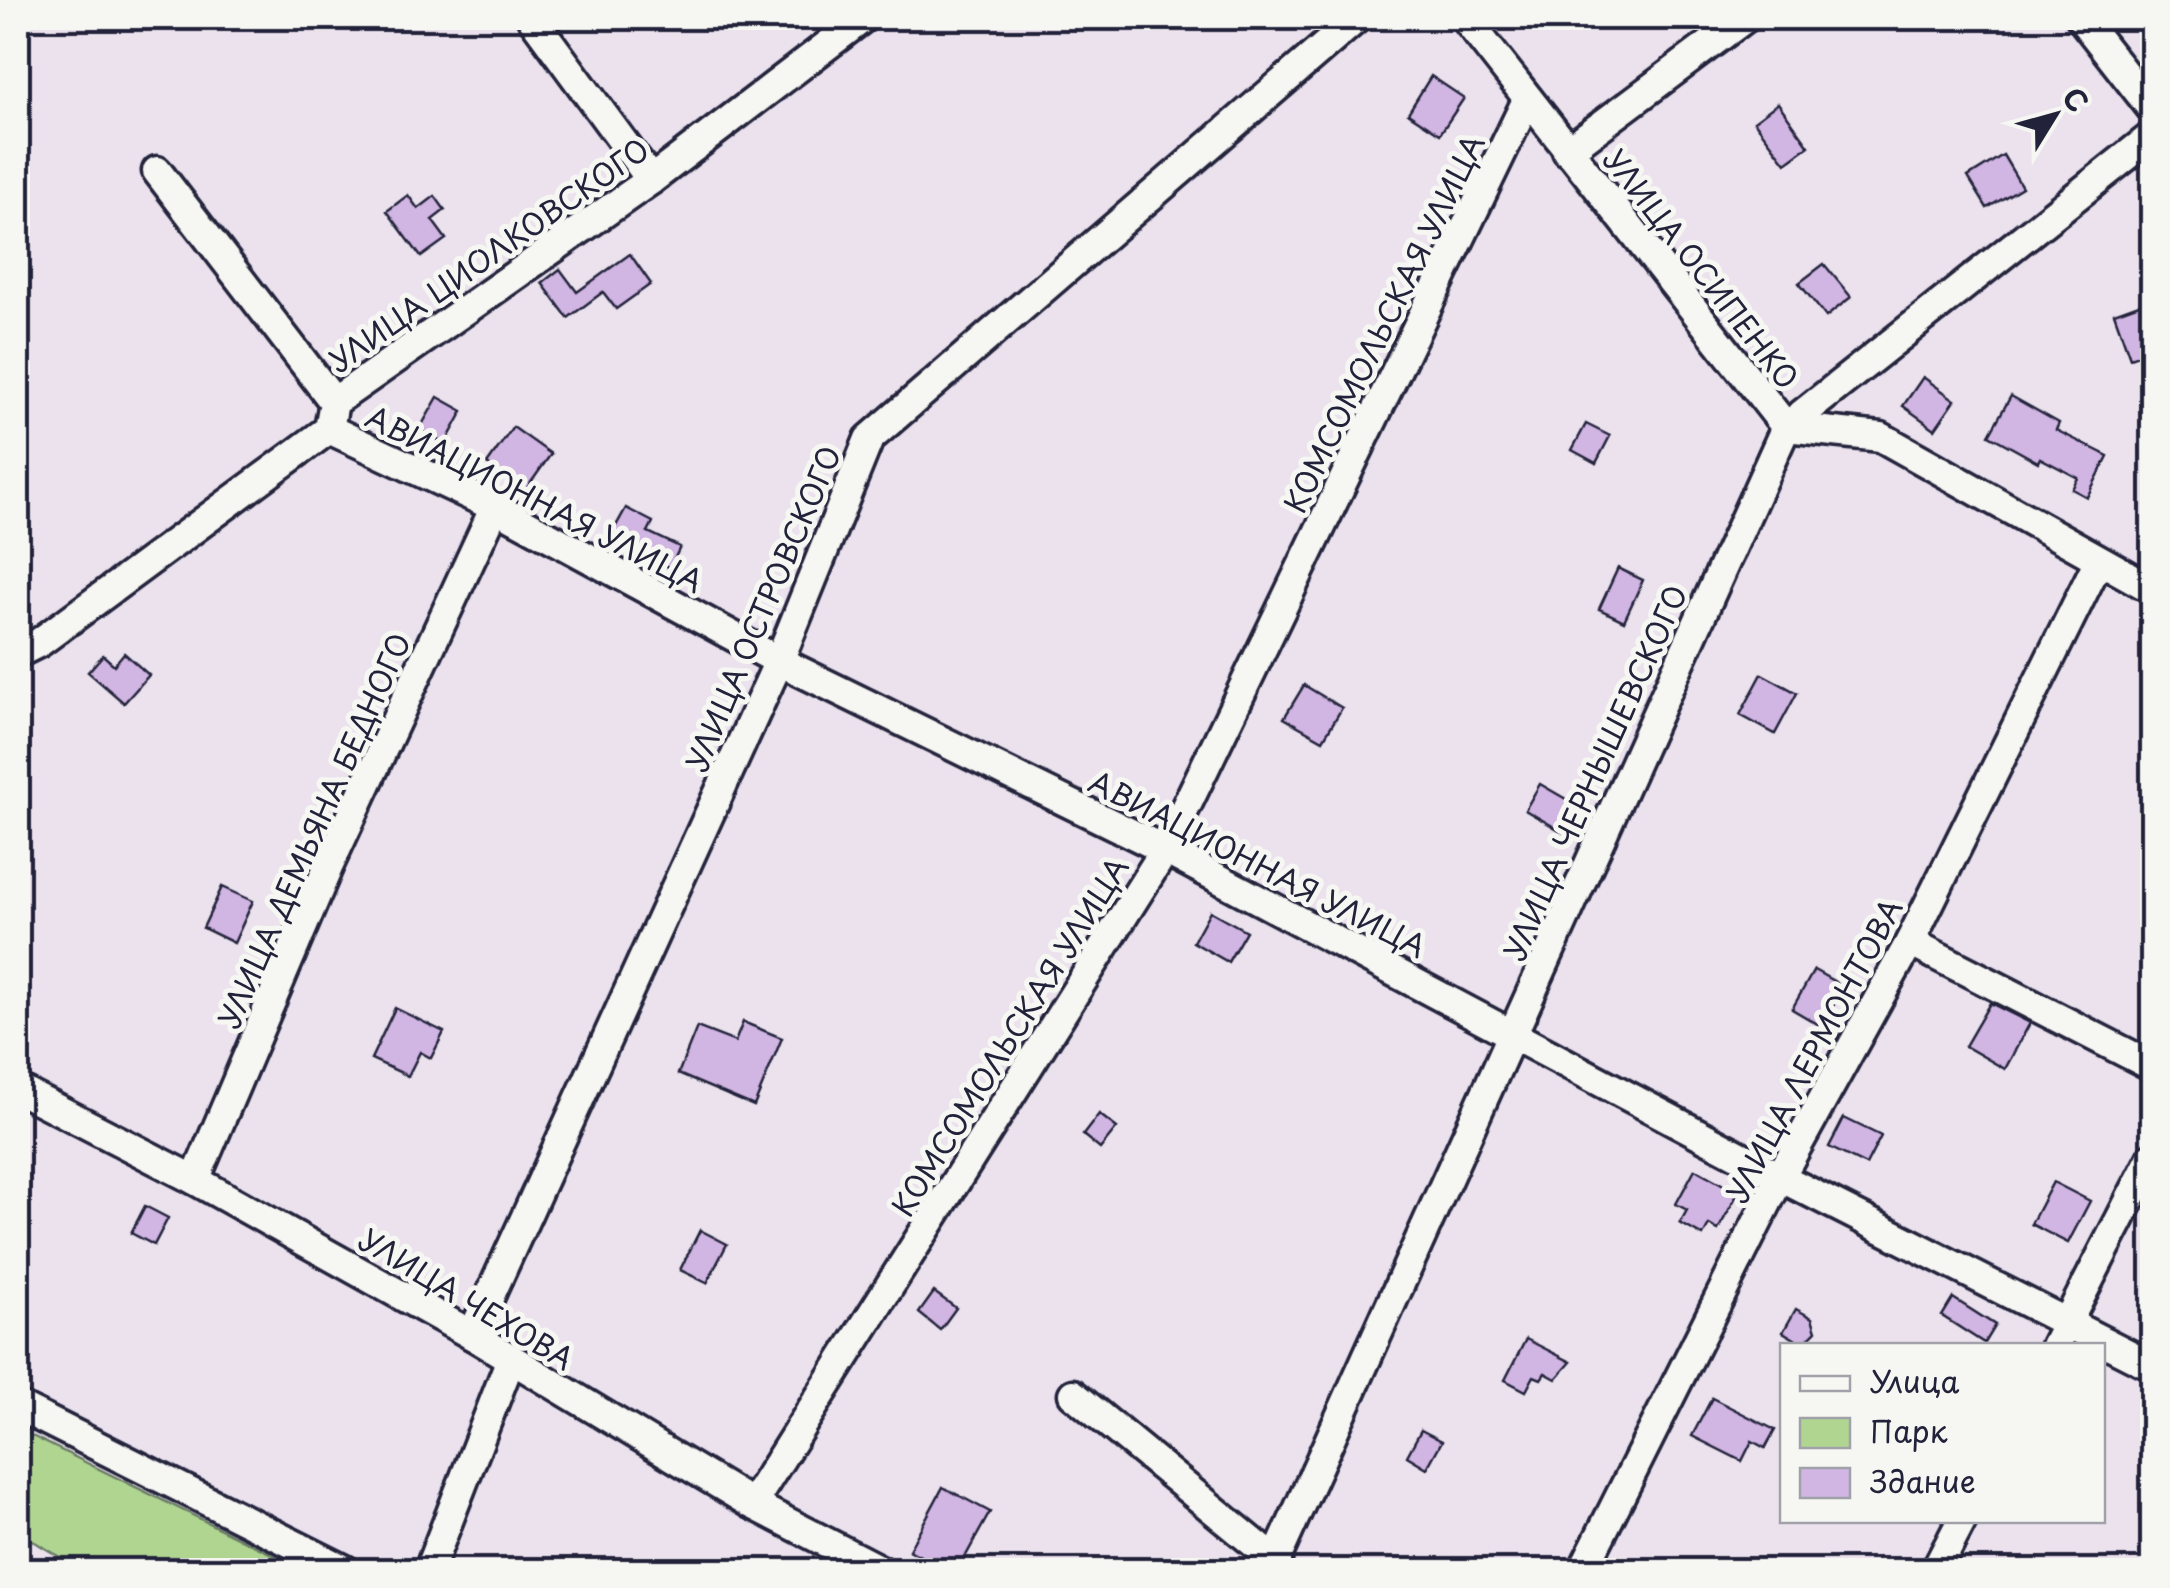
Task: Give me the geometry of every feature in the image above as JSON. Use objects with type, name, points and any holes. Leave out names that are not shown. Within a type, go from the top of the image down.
[{"type":"street","points":[[532,18],[651,180]]},
{"type":"street","name":"УЛИЦА ЦИОЛКОВСКОГО","points":[[18,653],[40,642],[332,415],[863,18]]},
{"type":"street","name":"УЛИЦА ОСТРОВСКОГО","points":[[472,1335],[779,661],[869,439],[1356,18]]},
{"type":"street","name":"УЛИЦА ОСИПЕНКО","points":[[1465,18],[1786,427],[1881,437],[2152,590]]},
{"type":"street","points":[[1567,150],[1745,18]]},
{"type":"street","points":[[2081,18],[2152,109]]},
{"type":"street","name":"КОМСОМОЛЬСКАЯ УЛИЦА","points":[[752,1504],[1165,850],[1527,100]]},
{"type":"street","name":"УЛИЦА ЧЕРНЫШЕВСКОГО","points":[[1274,1566],[1786,427],[2152,136]]},
{"type":"street","points":[[157,171],[332,415]]},
{"type":"street","name":"АВИАЦИОННАЯ УЛИЦА","points":[[332,415],[779,661],[1165,850],[1512,1031],[2061,1334],[2087,1343]]},
{"type":"street","name":"УЛИЦА ДЕМЬЯНА БЕДНОГО","points":[[196,1180],[329,864],[495,507]]},
{"type":"street","name":"УЛИЦА ЛЕРМОНТОВА","points":[[1584,1570],[1780,1177],[1910,942],[2098,560]]},
{"type":"street","points":[[1910,942],[2152,1066]]},
{"type":"street","name":"УЛИЦА ЧЕХОВА","points":[[18,1089],[196,1180],[472,1335],[510,1362],[752,1504],[880,1570]]},
{"type":"street","points":[[2061,1334],[2152,1157]]},
{"type":"street","name":"АВИАЦИОННАЯ УЛИЦА","points":[[2105,1349],[2152,1366]]},
{"type":"street","points":[[428,1570],[510,1362]]},
{"type":"street","points":[[1072,1394],[1274,1566]]},
{"type":"street","points":[[18,1406],[345,1570]]},
{"type":"street","points":[[1936,1570],[1960,1523]]},
{"type":"green space","points":[[18,1429],[304,1570],[82,1570],[18,1532]]},
{"type":"building","points":[[1431,76],[1464,98],[1440,134],[1408,113]]},
{"type":"building","points":[[1778,103],[1809,146],[1786,163],[1754,121]]},
{"type":"building","points":[[2003,155],[2022,187],[1987,208],[1968,177]]},
{"type":"building","points":[[408,195],[418,209],[435,196],[445,210],[432,220],[446,239],[421,257],[387,211]]},
{"type":"building","points":[[630,254],[651,284],[616,309],[603,292],[568,318],[542,283],[560,269],[577,292]]},
{"type":"building","points":[[1824,264],[1851,297],[1826,317],[1799,283]]},
{"type":"building","points":[[2142,303],[2152,342],[2147,344],[2149,351],[2130,358],[2114,313]]},
{"type":"building","points":[[1923,377],[1955,400],[1935,429],[1903,406]]},
{"type":"building","points":[[2011,396],[2059,423],[2056,430],[2108,456],[2087,497],[2072,489],[2078,478],[1989,435]]},
{"type":"building","points":[[438,397],[463,411],[445,444],[419,430]]},
{"type":"building","points":[[1586,424],[1610,436],[1596,463],[1572,450]]},
{"type":"building","points":[[513,427],[551,454],[525,491],[487,464]]},
{"type":"building","points":[[626,508],[653,522],[648,532],[680,547],[670,568],[611,535]]},
{"type":"building","points":[[1618,568],[1643,580],[1624,621],[1599,609]]},
{"type":"building","points":[[124,653],[149,675],[124,703],[88,672],[103,655],[114,665]]},
{"type":"building","points":[[1762,674],[1797,693],[1775,734],[1740,715]]},
{"type":"building","points":[[1304,685],[1342,708],[1323,740],[1284,718]]},
{"type":"building","points":[[1540,784],[1578,806],[1563,832],[1525,810]]},
{"type":"building","points":[[222,887],[253,901],[234,943],[203,928]]},
{"type":"building","points":[[1210,911],[1246,931],[1228,962],[1193,942]]},
{"type":"building","points":[[1814,970],[1844,987],[1821,1026],[1792,1009]]},
{"type":"building","points":[[1990,1003],[2030,1023],[2005,1069],[1965,1046]]},
{"type":"building","points":[[395,1008],[444,1032],[431,1058],[420,1052],[408,1076],[371,1059]]},
{"type":"building","points":[[743,1022],[782,1038],[754,1106],[678,1074],[697,1027],[735,1042]]},
{"type":"building","points":[[1099,1114],[1117,1128],[1100,1149],[1083,1135]]},
{"type":"building","points":[[1844,1118],[1881,1136],[1866,1165],[1829,1147]]},
{"type":"building","points":[[1695,1169],[1738,1193],[1718,1230],[1709,1225],[1703,1236],[1680,1223],[1687,1210],[1676,1204]]},
{"type":"building","points":[[2053,1182],[2090,1201],[2068,1243],[2031,1224]]},
{"type":"building","points":[[145,1206],[168,1218],[154,1245],[131,1233]]},
{"type":"building","points":[[700,1230],[727,1244],[707,1283],[680,1270]]},
{"type":"building","points":[[934,1292],[956,1308],[940,1330],[919,1313]]},
{"type":"building","points":[[1953,1298],[1995,1325],[1984,1343],[1942,1316]]},
{"type":"building","points":[[1796,1309],[1812,1318],[1816,1331],[1804,1343],[1783,1332]]},
{"type":"building","points":[[1526,1339],[1571,1362],[1556,1379],[1545,1373],[1541,1379],[1534,1376],[1526,1391],[1505,1380]]},
{"type":"building","points":[[1712,1398],[1775,1430],[1765,1448],[1752,1441],[1742,1461],[1692,1436]]},
{"type":"building","points":[[1421,1430],[1442,1441],[1427,1468],[1407,1456]]},
{"type":"building","points":[[943,1487],[990,1512],[958,1570],[947,1570],[909,1550]]}]
